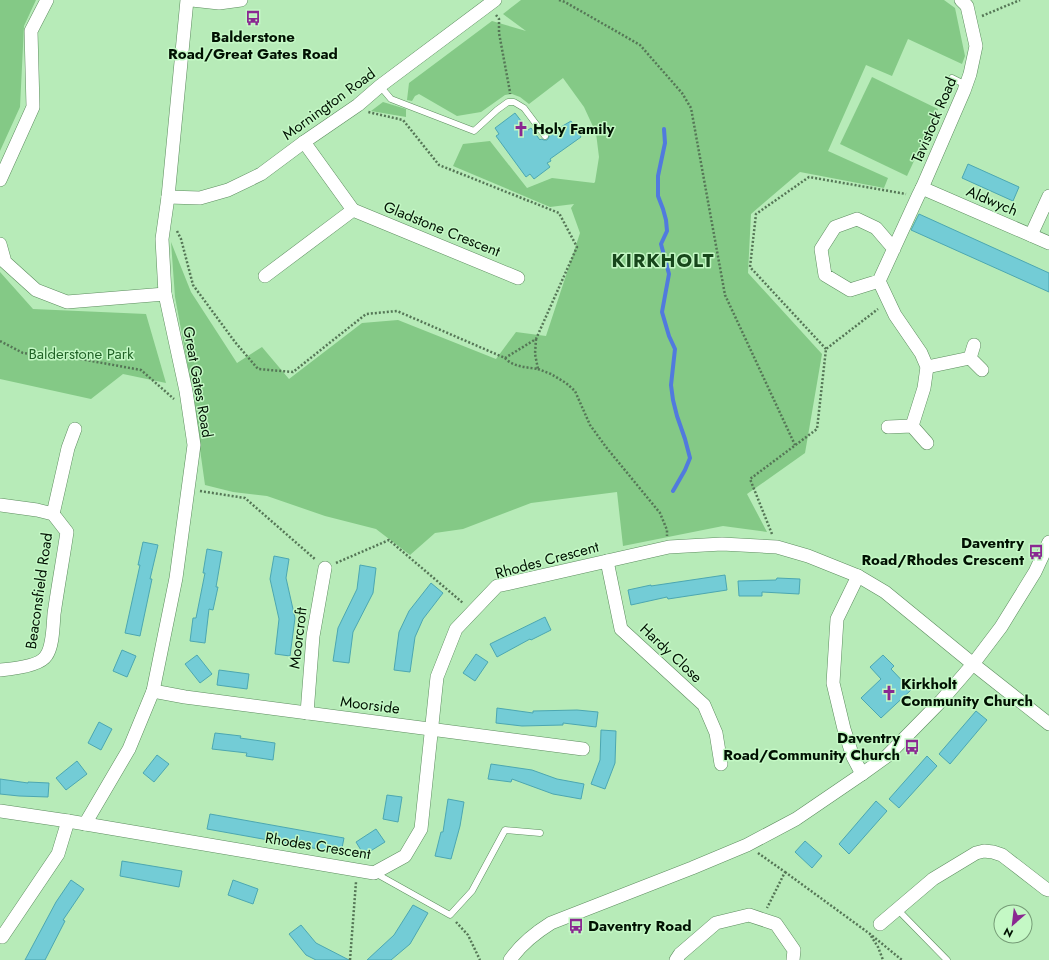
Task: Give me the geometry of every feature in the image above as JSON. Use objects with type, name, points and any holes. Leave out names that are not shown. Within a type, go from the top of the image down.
[{"type":"street","points":[[0,180],[33,107],[31,31],[47,0]]},
{"type":"street","name":"Great Gates Road","points":[[85,824],[129,749],[153,691],[176,578],[194,445],[186,391],[165,294],[162,239],[168,197],[187,0]]},
{"type":"street","points":[[192,0],[219,3],[241,0]]},
{"type":"street","name":"Tavistock Road","points":[[894,249],[970,74],[976,46],[967,6],[961,0]]},
{"type":"street","name":"Mornington Road","points":[[168,197],[200,198],[228,190],[261,174],[358,105],[380,86],[492,2]]},
{"type":"street","points":[[265,276],[353,210],[304,142]]},
{"type":"street","name":"Aldwych","points":[[920,192],[1049,243]]},
{"type":"street","points":[[1031,235],[1049,196]]},
{"type":"street","name":"Gladstone Crescent","points":[[353,210],[518,278]]},
{"type":"street","points":[[857,219],[876,228],[894,249],[879,281],[850,290],[825,276],[821,249],[835,227],[857,219]]},
{"type":"street","points":[[0,244],[5,262],[36,290],[67,302],[165,294]]},
{"type":"street","points":[[879,281],[895,315],[920,353],[927,367],[924,388],[912,426]]},
{"type":"street","points":[[927,367],[972,352],[982,370]]},
{"type":"street","points":[[888,428],[912,426]]},
{"type":"street","points":[[912,426],[926,443]]},
{"type":"street","points":[[53,514],[68,448],[75,429]]},
{"type":"street","name":"Beaconsfield Road","points":[[0,505],[37,510],[53,514],[67,532],[54,613],[51,646],[46,657],[35,664],[0,670]]},
{"type":"street","points":[[510,960],[527,940],[539,930],[551,923],[747,845],[796,819],[887,756],[941,701],[973,664],[1005,621],[1035,572],[1049,542]]},
{"type":"street","name":"Rhodes Crescent","points":[[0,812],[85,824],[374,872],[405,856],[421,829],[437,677],[456,629],[497,586],[668,547],[722,544],[777,547],[808,556],[858,576],[885,592],[1049,724]]},
{"type":"street","name":"Hardy Close","points":[[607,561],[621,629],[704,705],[716,733],[721,764]]},
{"type":"street","name":"Moorcroft","points":[[307,713],[313,636],[325,568]]},
{"type":"street","points":[[858,576],[838,619],[833,683],[844,729],[853,757],[862,774]]},
{"type":"street","name":"Moorside","points":[[153,691],[185,697],[583,749]]},
{"type":"street","points":[[2,938],[58,854],[68,822]]},
{"type":"street","points":[[880,924],[933,879],[976,853],[984,851],[1002,855],[1049,890]]},
{"type":"street","points":[[676,960],[680,954],[716,923],[749,915],[776,924],[794,950],[793,960]]},
{"type":"lane","points":[[952,78],[966,85]]},
{"type":"lane","points":[[380,86],[391,99],[474,131],[508,102],[514,102],[524,108],[545,136]]},
{"type":"lane","points":[[374,872],[450,915],[472,891],[505,830],[540,832]]},
{"type":"lane","points":[[898,909],[946,960]]},
{"type":"path","points":[[559,0],[640,45],[682,92],[691,108],[725,295],[795,445]]},
{"type":"path","points":[[970,21],[1020,0]]},
{"type":"path","points":[[492,2],[500,19],[500,33],[510,92],[508,102]]},
{"type":"path","points":[[358,105],[369,113],[403,120],[439,165],[559,213],[577,247],[536,339],[535,354],[538,369]]},
{"type":"path","points":[[826,349],[750,267],[756,214],[809,177],[920,192]]},
{"type":"path","points":[[166,212],[181,239],[193,285],[235,342],[258,369],[293,372],[366,314],[397,311],[505,358],[509,363],[521,367],[538,369],[551,374],[566,383],[575,391],[590,425],[660,513],[666,530],[668,547]]},
{"type":"path","points":[[777,547],[750,479],[817,429],[826,349],[888,301]]},
{"type":"path","points":[[505,358],[536,339]]},
{"type":"path","points":[[0,341],[23,353],[75,358],[140,370],[180,404],[188,406]]},
{"type":"path","points":[[188,490],[245,498],[325,568],[389,540],[473,612]]},
{"type":"path","points":[[747,845],[870,934],[902,960]]},
{"type":"path","points":[[350,960],[356,869]]},
{"type":"path","points":[[761,919],[785,872]]},
{"type":"path","points":[[450,915],[468,935],[480,960]]},
{"type":"path","points":[[870,934],[883,960]]},
{"type":"green space","points":[[0,0],[36,0],[24,26],[20,107],[0,151]]},
{"type":"green space","points":[[521,0],[944,0],[955,8],[965,56],[962,64],[908,39],[892,76],[866,65],[828,151],[888,178],[884,188],[800,172],[751,214],[748,273],[822,354],[805,453],[747,494],[767,532],[723,526],[623,546],[617,492],[531,503],[463,529],[435,533],[410,555],[376,529],[325,516],[267,496],[233,492],[205,485],[190,378],[175,297],[171,242],[191,292],[237,363],[262,347],[289,379],[362,323],[398,320],[496,359],[516,332],[546,336],[580,233],[571,208],[574,204],[550,207],[453,166],[463,144],[490,141],[527,188],[552,178],[594,183],[599,157],[596,133],[584,107],[563,78],[529,104],[520,97],[512,94],[505,95],[481,112],[457,116],[419,94],[415,96],[412,101],[407,100],[409,83],[492,21],[526,31],[503,14]]},
{"type":"green space","points":[[872,77],[938,109],[907,176],[840,144]]},
{"type":"green space","points":[[383,102],[406,109],[406,117],[371,111]]},
{"type":"green space","name":"Balderstone Park","points":[[0,272],[33,309],[146,314],[166,383],[123,374],[91,399],[0,379]]},
{"type":"building","points":[[515,113],[528,130],[531,128],[540,140],[547,140],[549,134],[571,121],[581,137],[550,159],[551,161],[547,163],[550,167],[534,179],[530,174],[526,177],[496,136],[499,134],[495,128]]},
{"type":"building","points":[[968,164],[1019,187],[1013,201],[962,178]]},
{"type":"building","points":[[919,214],[1049,273],[1049,292],[911,230]]},
{"type":"building","points":[[143,542],[158,545],[150,579],[152,579],[140,636],[125,633],[140,565],[138,565]]},
{"type":"building","points":[[207,549],[222,552],[216,587],[218,587],[213,610],[209,609],[205,643],[190,641],[193,618],[196,618],[205,573],[203,573]]},
{"type":"building","points":[[274,556],[289,559],[286,578],[295,618],[290,656],[275,654],[279,619],[270,579]]},
{"type":"building","points":[[360,565],[376,568],[373,593],[353,632],[349,663],[333,661],[338,628],[357,589]]},
{"type":"building","points":[[725,575],[727,590],[668,599],[667,597],[631,605],[628,590],[651,585]]},
{"type":"building","points":[[777,578],[800,579],[799,594],[762,592],[762,596],[739,596],[738,581],[776,580]]},
{"type":"building","points":[[431,583],[443,593],[423,619],[415,637],[410,672],[394,670],[399,632],[409,611]]},
{"type":"building","points":[[545,617],[551,630],[531,640],[530,639],[497,657],[490,644]]},
{"type":"building","points":[[122,650],[136,656],[127,677],[113,671]]},
{"type":"building","points":[[476,654],[488,662],[475,681],[463,673]]},
{"type":"building","points":[[197,655],[212,674],[200,683],[185,664]]},
{"type":"building","points":[[883,655],[894,666],[891,669],[911,690],[881,718],[861,698],[881,679],[870,667]]},
{"type":"building","points":[[219,670],[249,674],[247,689],[217,685]]},
{"type":"building","points":[[497,708],[533,713],[533,711],[577,710],[598,712],[596,727],[563,723],[563,725],[522,726],[496,723]]},
{"type":"building","points":[[976,711],[987,720],[950,764],[939,754]]},
{"type":"building","points":[[99,722],[112,729],[101,750],[88,743]]},
{"type":"building","points":[[601,730],[616,731],[615,763],[605,789],[591,784],[600,760]]},
{"type":"building","points":[[215,733],[241,736],[240,738],[275,743],[273,760],[246,756],[247,753],[212,749]]},
{"type":"building","points":[[157,755],[169,764],[154,782],[143,773]]},
{"type":"building","points":[[927,756],[937,766],[899,808],[889,799]]},
{"type":"building","points":[[77,761],[87,774],[66,790],[56,778]]},
{"type":"building","points":[[491,764],[532,770],[557,779],[584,784],[581,799],[553,794],[512,779],[511,782],[488,779]]},
{"type":"building","points":[[0,779],[28,783],[49,783],[48,797],[0,794]]},
{"type":"building","points":[[387,795],[402,797],[398,822],[383,819]]},
{"type":"building","points":[[448,799],[464,802],[460,826],[451,859],[435,856],[441,832],[443,832]]},
{"type":"building","points":[[876,801],[887,811],[849,854],[839,844]]},
{"type":"building","points":[[210,814],[344,838],[341,853],[207,829]]},
{"type":"building","points":[[376,829],[385,842],[364,855],[356,842]]},
{"type":"building","points":[[805,841],[822,856],[812,868],[795,852]]},
{"type":"building","points":[[122,861],[182,871],[179,887],[120,876]]},
{"type":"building","points":[[71,880],[84,889],[63,920],[65,921],[45,960],[25,960],[56,902]]},
{"type":"building","points":[[233,880],[258,889],[253,904],[228,895]]},
{"type":"building","points":[[413,905],[428,913],[410,944],[391,960],[367,960],[394,935]]},
{"type":"building","points":[[301,925],[316,943],[349,960],[316,960],[306,955],[289,934]]},
{"type":"waterway","points":[[664,129],[665,143],[658,176],[658,196],[666,220],[667,231],[661,244],[669,274],[662,312],[669,336],[675,349],[671,385],[673,400],[690,458],[673,491]]},
{"type":"place","name":"Balderstone Road/Great Gates Road","points":[[253,18]]},
{"type":"place","name":"Holy Family","points":[[521,129]]},
{"type":"place","name":"Daventry Road/Rhodes Crescent","points":[[1036,552]]},
{"type":"place","name":"Kirkholt Community Church","points":[[889,693]]},
{"type":"place","name":"Daventry Road/Community Church","points":[[912,747]]},
{"type":"place","name":"Daventry Road","points":[[576,926]]},
{"type":"district","name":"KIRKHOLT","points":[[663,260]]}]
